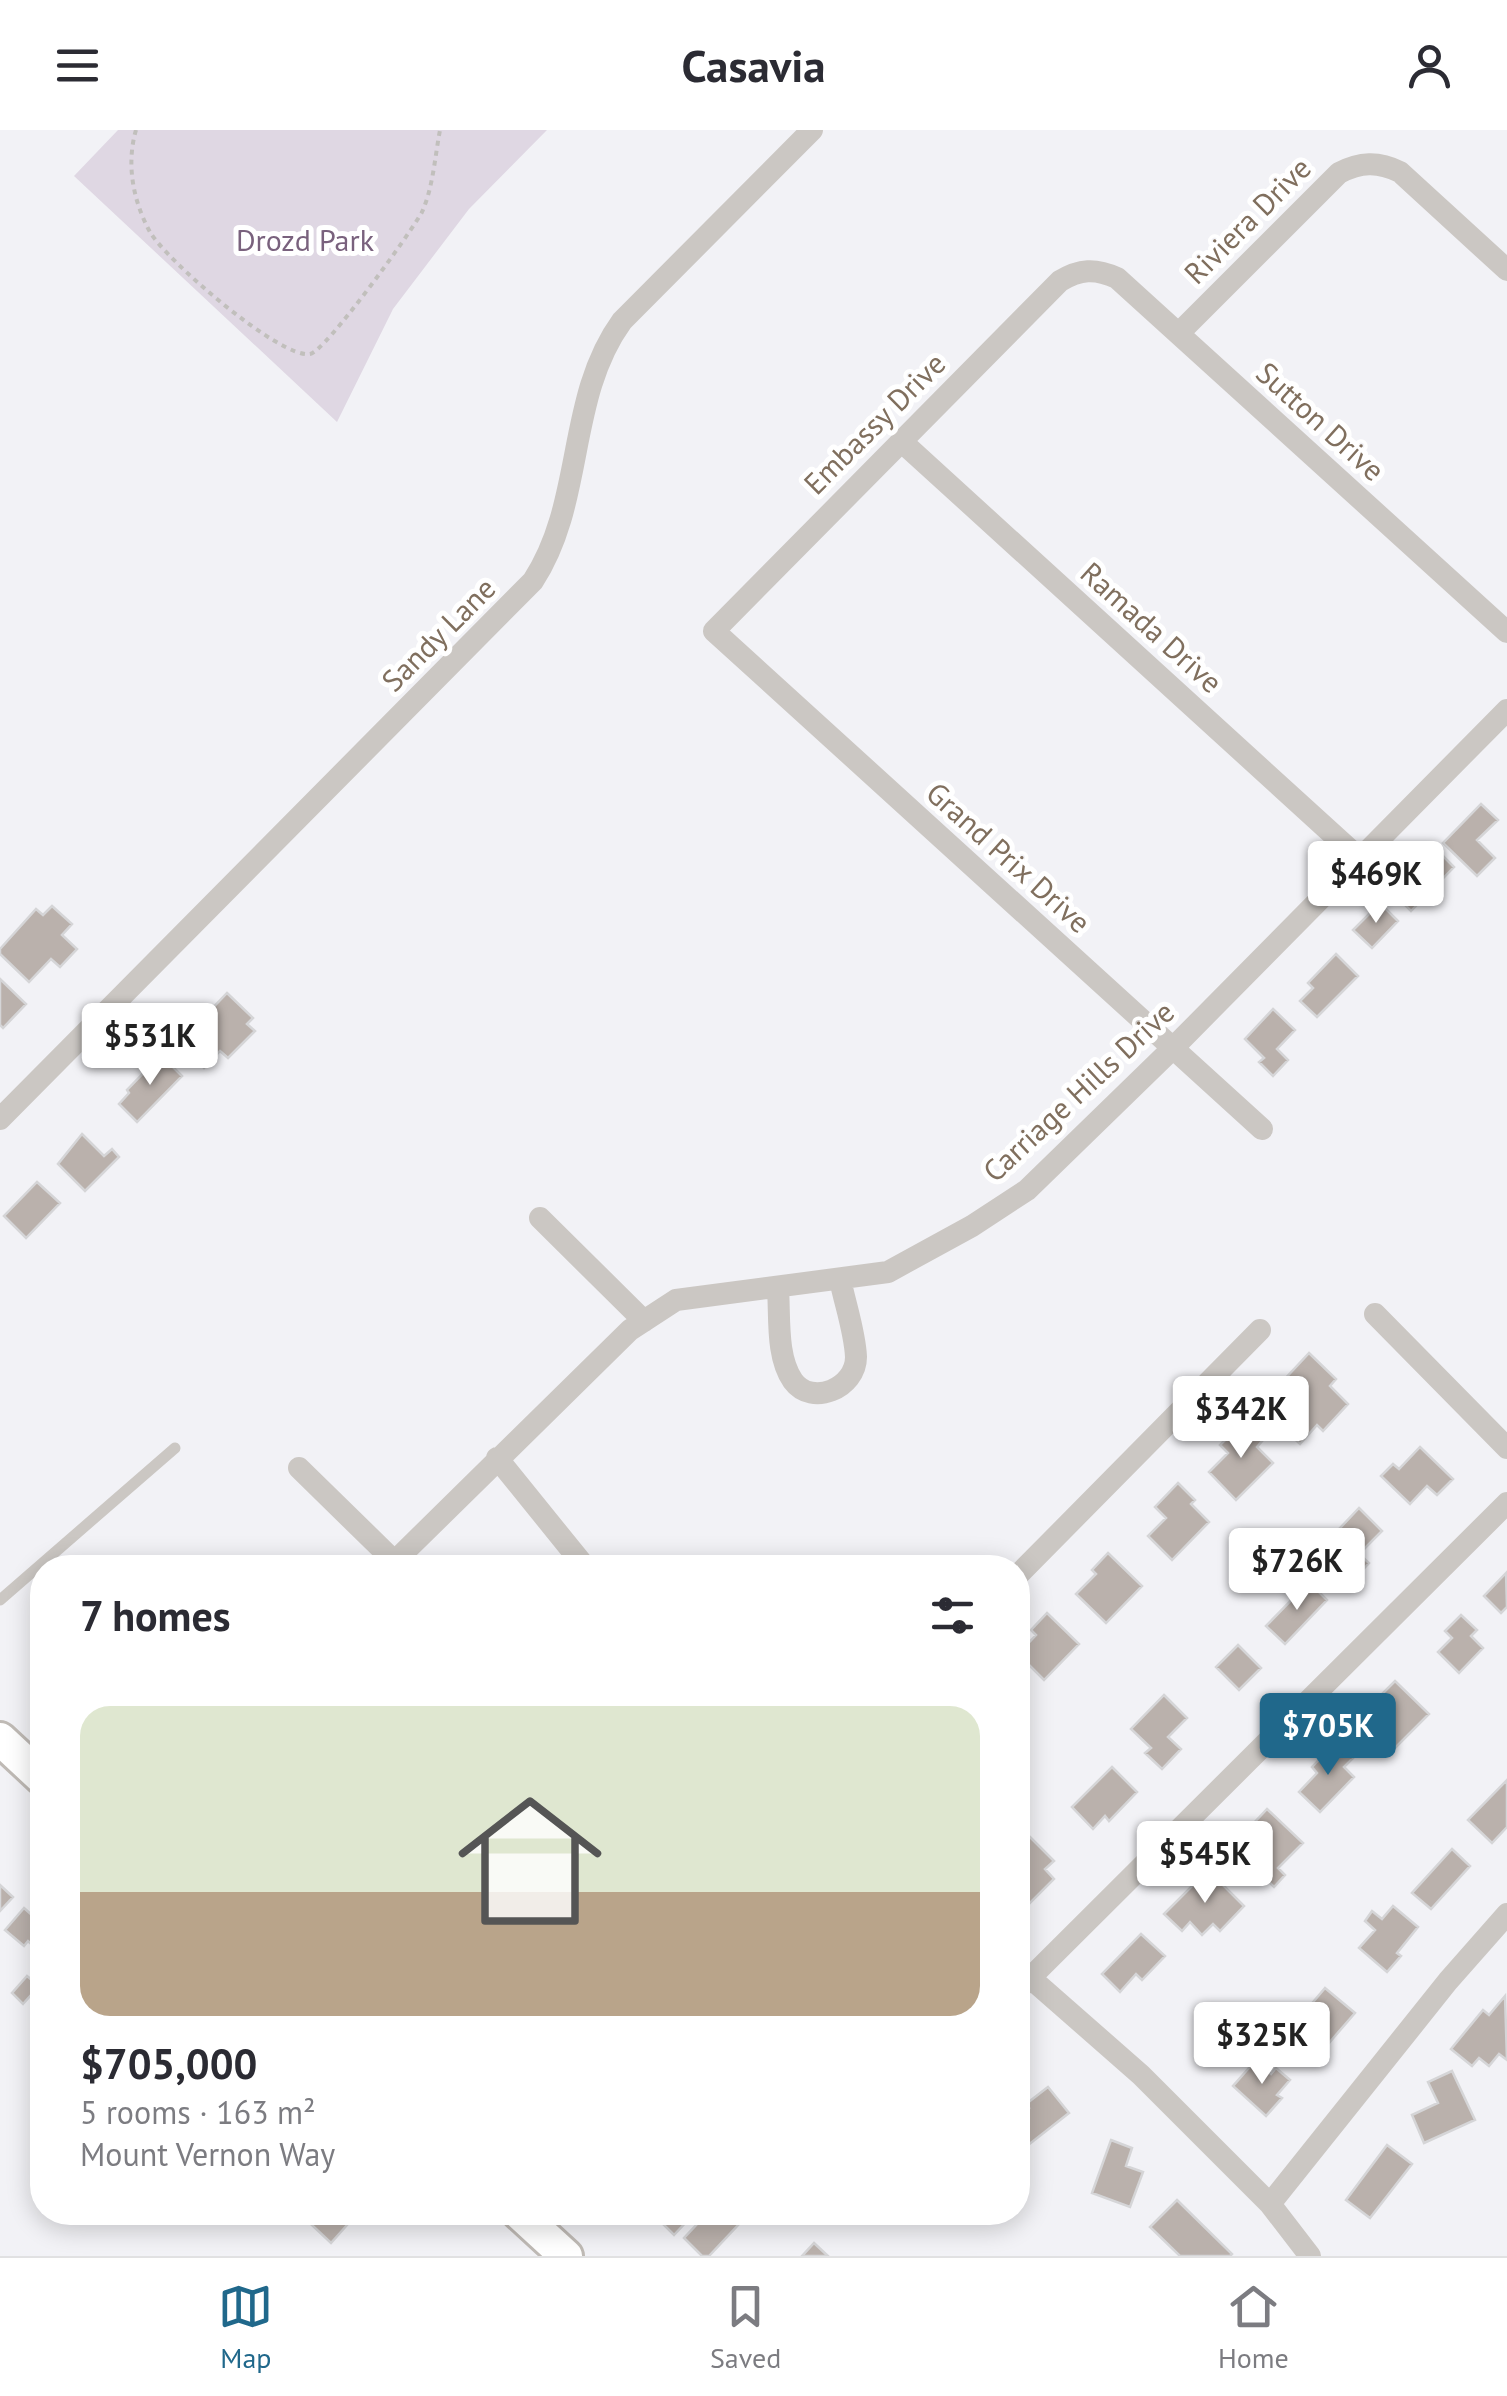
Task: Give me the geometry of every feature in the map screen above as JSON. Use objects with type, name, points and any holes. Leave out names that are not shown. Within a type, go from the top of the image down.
[{"type":"street","name":"Sandy Lane","points":[[0,1119],[521,595],[542,568],[561,524],[593,373],[608,340],[622,321],[812,130]]},
{"type":"street","name":"Riviera Drive","points":[[1179,333],[1339,173],[1369,163],[1400,172],[1507,270]]},
{"type":"street","name":"Sutton Drive","points":[[1086,270],[1102,271],[1117,278],[1507,632]]},
{"type":"street","name":"Embassy Drive","points":[[714,630],[1060,281],[1086,270]]},
{"type":"street","name":"Ramada Drive","points":[[901,441],[1360,859]]},
{"type":"street","name":"Grand Prix Drive","points":[[714,630],[1262,1129]]},
{"type":"street","name":"Carriage Hills Drive","points":[[400,1555],[630,1330],[676,1300],[888,1272],[972,1226],[1027,1190],[1507,710]]},
{"type":"street","points":[[540,1218],[644,1320]]},
{"type":"street","points":[[778,1288],[783,1358],[802,1390],[820,1393],[836,1390],[850,1376],[856,1360],[840,1280]]},
{"type":"street","points":[[1375,1314],[1507,1448]]},
{"type":"street","points":[[1030,1564],[1260,1330]]},
{"type":"street","points":[[497,1458],[575,1555]]},
{"type":"street","points":[[299,1468],[382,1555]]},
{"type":"street","points":[[1030,1971],[1507,1503]]},
{"type":"street","points":[[0,1739],[30,1767]]},
{"type":"street","points":[[1270,2204],[1448,1981],[1507,1914]]},
{"type":"street","points":[[1030,1985],[1141,2074],[1270,2204],[1310,2256]]},
{"type":"street","points":[[532,2225],[566,2256]]},
{"type":"lane","points":[[52,1555],[175,1448]]},
{"type":"lane","points":[[0,1600],[30,1574]]},
{"type":"path","points":[[136,130],[131,147],[131,173],[138,207],[162,250],[268,338],[295,353],[312,354],[322,348],[348,316],[422,211],[440,130]]},
{"type":"green space","name":"Drozd Park","points":[[118,130],[547,130],[469,209],[393,309],[337,422],[74,176]]},
{"type":"building","points":[[1481,804],[1498,820],[1477,840],[1495,858],[1477,876],[1443,843]]},
{"type":"building","points":[[1435,848],[1454,867],[1411,911],[1395,895]]},
{"type":"building","points":[[1380,903],[1398,921],[1372,948],[1353,930]]},
{"type":"building","points":[[52,906],[72,924],[62,935],[77,949],[60,967],[51,959],[29,982],[0,954],[0,949],[36,909],[43,915]]},
{"type":"building","points":[[1336,954],[1358,976],[1317,1017],[1300,1001],[1313,988],[1308,983]]},
{"type":"building","points":[[0,979],[26,1004],[3,1028],[0,1025]]},
{"type":"building","points":[[227,993],[253,1018],[247,1024],[255,1031],[228,1058],[220,1051],[204,1068],[179,1043]]},
{"type":"building","points":[[1273,1009],[1295,1030],[1277,1049],[1288,1060],[1273,1076],[1259,1062],[1264,1058],[1245,1039]]},
{"type":"building","points":[[161,1055],[182,1076],[137,1122],[119,1104],[129,1093],[127,1090]]},
{"type":"building","points":[[82,1134],[104,1156],[112,1149],[119,1157],[85,1191],[58,1164]]},
{"type":"building","points":[[37,1182],[60,1203],[26,1238],[4,1216]]},
{"type":"building","points":[[1309,1353],[1336,1379],[1330,1386],[1348,1404],[1323,1431],[1317,1425],[1300,1444],[1269,1415],[1291,1391],[1282,1382]]},
{"type":"building","points":[[1244,1421],[1263,1440],[1257,1447],[1273,1463],[1236,1500],[1209,1472],[1228,1453],[1220,1445]]},
{"type":"building","points":[[1420,1447],[1453,1479],[1437,1495],[1427,1486],[1410,1504],[1381,1476],[1393,1464],[1399,1469]]},
{"type":"building","points":[[1178,1483],[1209,1522],[1172,1560],[1148,1536],[1166,1518],[1155,1507]]},
{"type":"building","points":[[1359,1508],[1382,1531],[1359,1554],[1369,1563],[1353,1580],[1321,1548]]},
{"type":"building","points":[[1108,1553],[1142,1586],[1106,1623],[1076,1594],[1096,1574],[1092,1570]]},
{"type":"building","points":[[1506,1573],[1507,1607],[1501,1613],[1484,1596]]},
{"type":"building","points":[[1309,1582],[1327,1600],[1285,1644],[1266,1626]]},
{"type":"building","points":[[1047,1613],[1079,1644],[1044,1680],[1030,1666],[1030,1641],[1036,1635],[1031,1630]]},
{"type":"building","points":[[1461,1615],[1477,1630],[1471,1636],[1483,1648],[1459,1673],[1438,1652],[1452,1638],[1445,1631]]},
{"type":"building","points":[[1238,1645],[1261,1668],[1239,1690],[1216,1667]]},
{"type":"building","points":[[1395,1681],[1429,1714],[1392,1751],[1372,1732],[1381,1724],[1375,1719],[1388,1706],[1379,1697]]},
{"type":"building","points":[[1164,1695],[1187,1718],[1168,1737],[1181,1749],[1162,1769],[1145,1753],[1151,1748],[1131,1729]]},
{"type":"building","points":[[1336,1742],[1353,1758],[1344,1767],[1354,1777],[1320,1812],[1299,1792],[1317,1773],[1312,1767]]},
{"type":"building","points":[[1112,1767],[1137,1792],[1109,1821],[1105,1816],[1093,1829],[1072,1807]]},
{"type":"building","points":[[1507,1780],[1507,1827],[1492,1843],[1468,1820]]},
{"type":"building","points":[[1267,1809],[1303,1843],[1278,1868],[1285,1875],[1274,1887],[1239,1853],[1258,1834],[1251,1826]]},
{"type":"building","points":[[1030,1837],[1054,1861],[1045,1869],[1054,1879],[1030,1903]]},
{"type":"building","points":[[1452,1849],[1470,1866],[1431,1909],[1412,1893]]},
{"type":"building","points":[[1208,1870],[1244,1906],[1220,1931],[1213,1924],[1202,1935],[1190,1922],[1182,1931],[1164,1914]]},
{"type":"building","points":[[0,1885],[13,1897],[0,1911]]},
{"type":"building","points":[[1393,1906],[1418,1927],[1387,1972],[1359,1948],[1375,1930],[1365,1921],[1372,1911],[1382,1919]]},
{"type":"building","points":[[24,1908],[30,1913],[30,1943],[24,1946],[5,1930]]},
{"type":"building","points":[[1141,1934],[1165,1956],[1142,1980],[1136,1974],[1120,1992],[1102,1974]]},
{"type":"building","points":[[27,1976],[30,1978],[30,1996],[23,2004],[12,1993]]},
{"type":"building","points":[[1325,1988],[1355,2013],[1322,2051],[1299,2032],[1315,2014],[1308,2008]]},
{"type":"building","points":[[1505,1996],[1507,2060],[1499,2054],[1489,2066],[1479,2058],[1472,2066],[1451,2049],[1483,2010],[1489,2015]]},
{"type":"building","points":[[1256,2060],[1271,2074],[1276,2068],[1290,2080],[1277,2095],[1282,2098],[1266,2116],[1233,2086]]},
{"type":"building","points":[[1452,2071],[1475,2120],[1424,2143],[1412,2115],[1438,2103],[1428,2082]]},
{"type":"building","points":[[1048,2087],[1069,2113],[1030,2144],[1030,2101]]},
{"type":"building","points":[[1111,2140],[1132,2148],[1126,2166],[1143,2172],[1130,2207],[1092,2193]]},
{"type":"building","points":[[1387,2145],[1412,2164],[1370,2218],[1346,2200]]},
{"type":"building","points":[[1177,2200],[1230,2256],[1180,2256],[1150,2227]]},
{"type":"building","points":[[312,2225],[347,2225],[331,2243]]},
{"type":"building","points":[[664,2225],[683,2225],[674,2235]]},
{"type":"building","points":[[696,2225],[738,2225],[709,2256],[702,2256],[684,2238]]},
{"type":"building","points":[[814,2243],[828,2256],[802,2256]]}]
